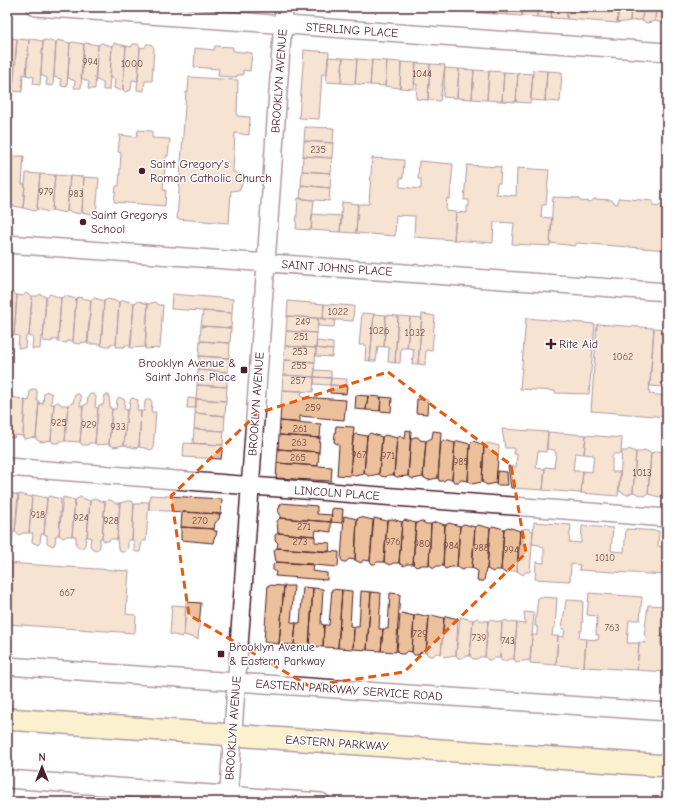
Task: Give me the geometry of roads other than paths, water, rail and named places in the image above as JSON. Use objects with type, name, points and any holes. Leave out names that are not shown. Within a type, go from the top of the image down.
[{"type":"main road","name":"EASTERN PARKWAY","points":[[7,719],[667,766]]},
{"type":"street","name":"STERLING PLACE","points":[[36,7],[667,52]]},
{"type":"street","name":"BROOKLYN AVENUE","points":[[228,798],[284,7]]},
{"type":"street","name":"SAINT JOHNS PLACE","points":[[7,244],[667,292]]},
{"type":"street","name":"LINCOLN PLACE","points":[[7,467],[667,518]]},
{"type":"street","name":"EASTERN PARKWAY SERVICE ROAD","points":[[7,666],[667,712]]},
{"type":"street","points":[[7,779],[228,798],[321,802]]},
{"type":"place","name":"Saint Gregory's Roman Catholic Church","points":[[142,171]]},
{"type":"place","name":"Saint Gregorys School","points":[[83,222]]},
{"type":"place","name":"Rite Aid","points":[[551,344]]},
{"type":"place","name":"Brooklyn Avenue & Saint Johns Place","points":[[244,370]]},
{"type":"place","name":"Brooklyn Avenue & Eastern Parkway","points":[[221,654]]}]
